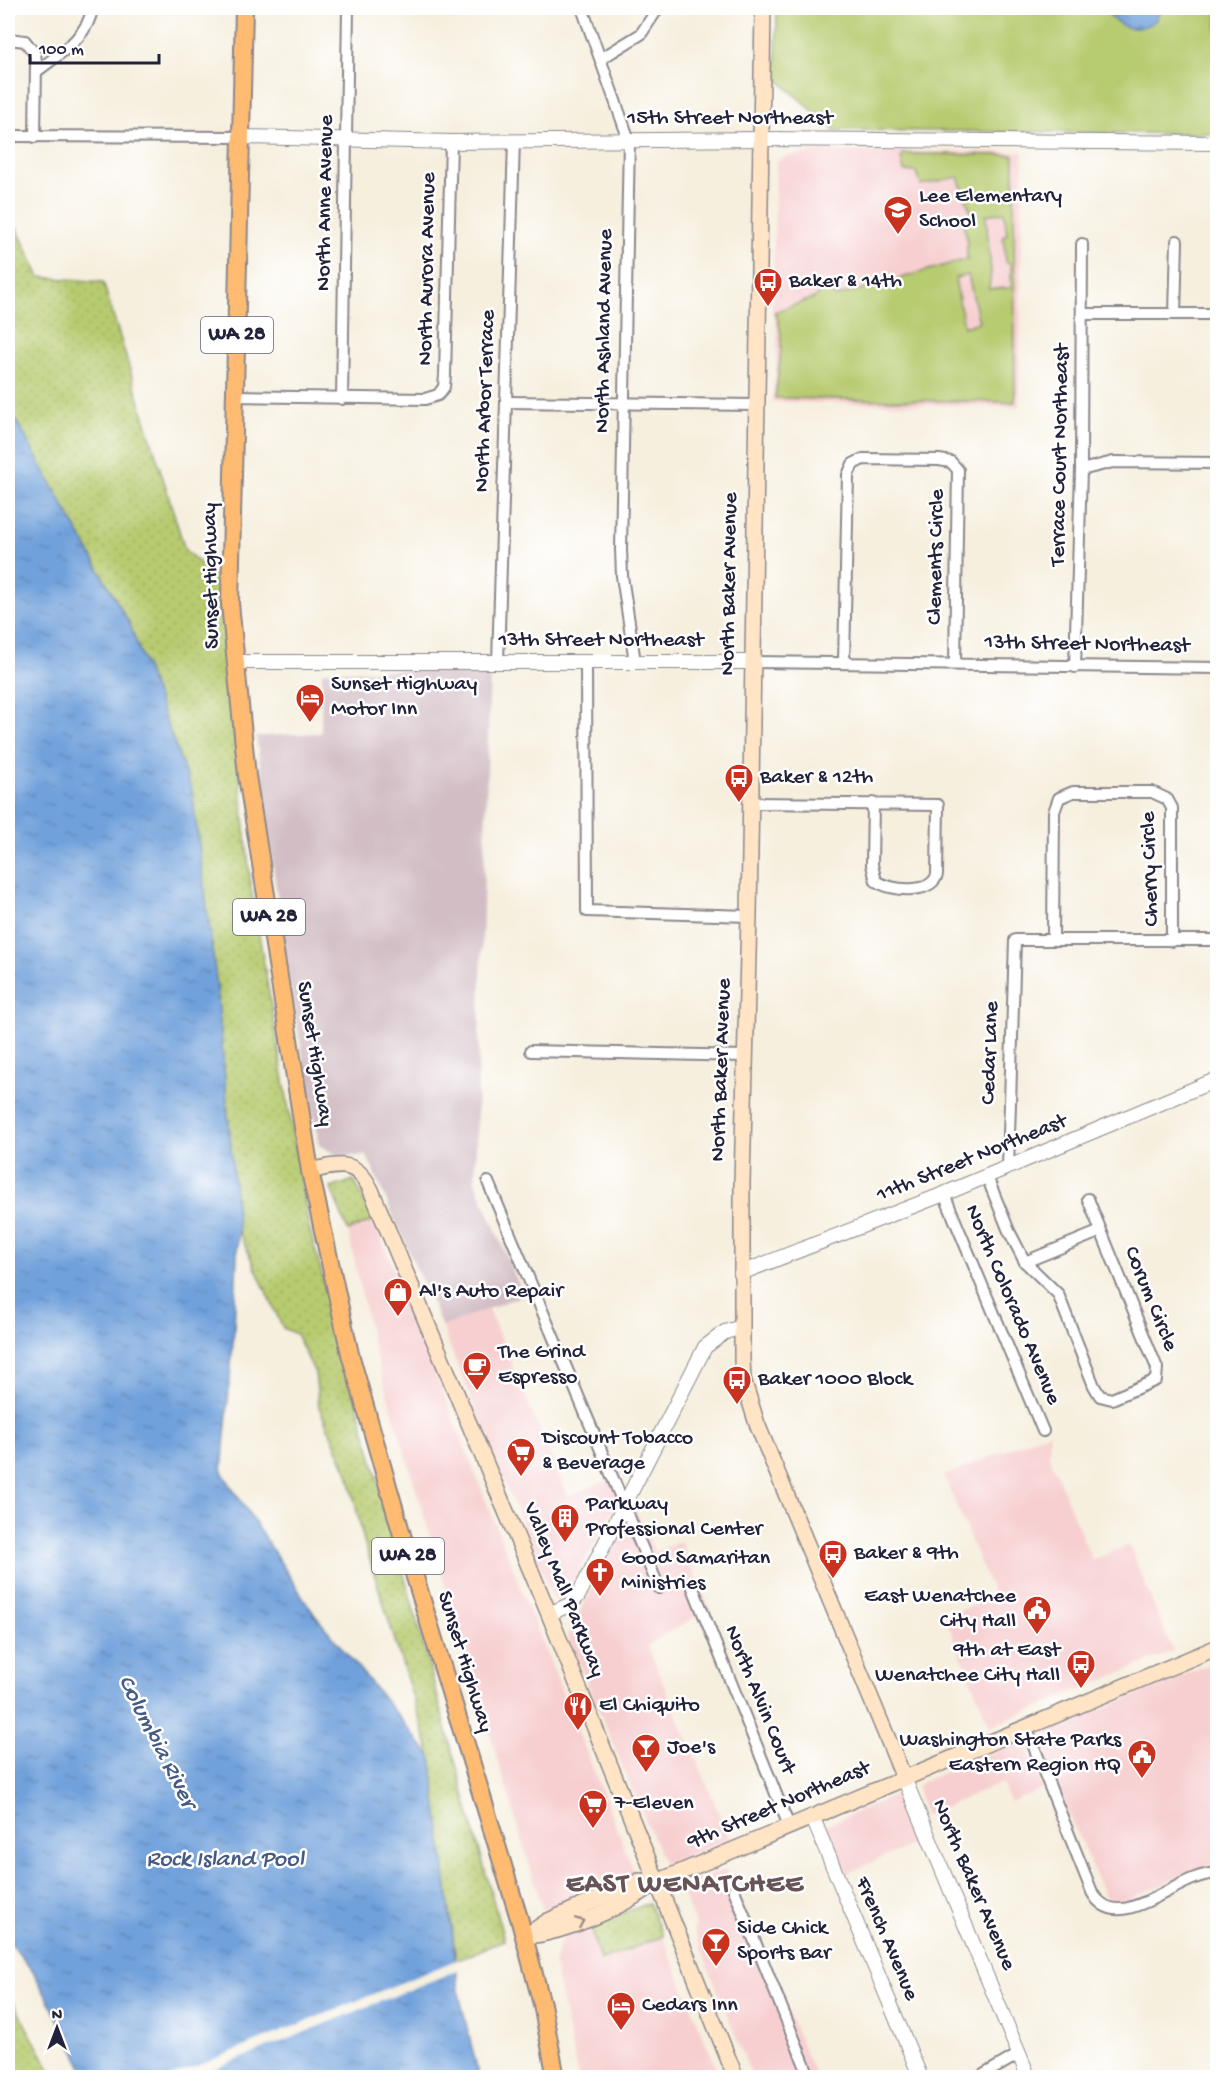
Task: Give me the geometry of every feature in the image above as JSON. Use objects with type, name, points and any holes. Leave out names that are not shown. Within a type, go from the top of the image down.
[{"type":"highway","name":"Sunset Highway","points":[[244,8],[230,603],[247,777],[310,1171],[350,1354],[524,1937],[542,2004],[556,2078]]},
{"type":"main road","name":"North Baker Avenue","points":[[763,8],[741,1273],[743,1379],[757,1424],[904,1778]]},
{"type":"main road","name":"Valley Mall Parkway","points":[[310,1171],[331,1166],[350,1167],[363,1173],[549,1614],[736,2078]]},
{"type":"main road","name":"9th Street Northeast","points":[[524,1937],[552,1934],[620,1905],[657,1882],[1218,1647]]},
{"type":"street","points":[[36,72],[70,46],[89,22],[92,8]]},
{"type":"street","name":"North Anne Avenue","points":[[342,399],[348,8]]},
{"type":"street","name":"North Ashland Avenue","points":[[582,8],[602,58],[629,140],[622,576],[635,662]]},
{"type":"street","points":[[602,58],[641,34],[658,8]]},
{"type":"street","points":[[8,39],[18,39],[31,46],[35,54],[35,136]]},
{"type":"street","points":[[8,136],[242,137]]},
{"type":"street","name":"15th Street Northeast","points":[[242,137],[451,142],[761,139],[1218,143]]},
{"type":"street","name":"North Arbor Terrace","points":[[498,662],[514,141]]},
{"type":"street","name":"North Aurora Avenue","points":[[342,399],[425,399],[438,395],[444,387],[451,142]]},
{"type":"street","points":[[1175,314],[1177,241]]},
{"type":"street","name":"Terrace Court Northeast","points":[[1076,666],[1081,470],[1082,244]]},
{"type":"street","points":[[1083,314],[1218,314]]},
{"type":"street","points":[[236,396],[342,399]]},
{"type":"street","points":[[506,402],[756,405]]},
{"type":"street","name":"Clements Circle","points":[[844,662],[848,475],[853,464],[863,459],[939,460],[951,462],[958,470],[955,664]]},
{"type":"street","points":[[1081,470],[1113,462],[1218,463]]},
{"type":"street","name":"13th Street Northeast","points":[[236,662],[844,662],[1218,668]]},
{"type":"street","points":[[586,662],[587,911],[749,916]]},
{"type":"street","name":"Cherry Circle","points":[[1053,940],[1054,812],[1059,798],[1073,792],[1152,792],[1167,799],[1172,808],[1172,941]]},
{"type":"street","points":[[749,803],[873,803],[938,805],[937,875],[934,882],[921,888],[891,887],[876,881],[872,865],[873,803]]},
{"type":"street","name":"Cedar Lane","points":[[1008,1168],[1015,940],[1053,940]]},
{"type":"street","points":[[1053,940],[1218,940]]},
{"type":"street","points":[[531,1051],[745,1056]]},
{"type":"street","name":"11th Street Northeast","points":[[741,1273],[987,1177],[1218,1079]]},
{"type":"street","name":"Corum Circle","points":[[987,1177],[1009,1231],[1025,1262],[1058,1294],[1100,1396],[1112,1400],[1147,1386],[1158,1376],[1156,1362],[1088,1199]]},
{"type":"street","points":[[488,1182],[660,1588]]},
{"type":"street","name":"North Colorado Avenue","points":[[944,1194],[1043,1431]]},
{"type":"street","name":"Corum Circle","points":[[1025,1262],[1101,1231]]},
{"type":"street","points":[[549,1614],[571,1604],[578,1596],[705,1347],[725,1332],[742,1327]]},
{"type":"street","name":"North Alvin Court","points":[[693,1588],[789,1826]]},
{"type":"street","points":[[1026,1727],[1097,1901],[1116,1910],[1134,1906],[1203,1876],[1218,1874]]},
{"type":"street","name":"North Baker Avenue","points":[[904,1778],[1029,2078]]},
{"type":"street","name":"French Avenue","points":[[812,1816],[921,2078]]},
{"type":"street","points":[[734,1890],[810,2078]]},
{"type":"street","points":[[978,2078],[1019,2054]]},
{"type":"shaded area","name":"Lee Elementary School","points":[[819,151],[1023,152],[1019,407],[772,402],[776,376],[777,329],[772,307],[776,162],[787,156]]},
{"type":"shaded area","points":[[490,670],[475,1181],[523,1295],[442,1327],[367,1156],[339,1156],[319,1145],[287,969],[256,736],[321,733],[322,671]]},
{"type":"shaded area","points":[[374,1220],[635,1874],[543,1910],[373,1347],[348,1231]]},
{"type":"shaded area","points":[[488,1309],[568,1496],[619,1475],[625,1488],[563,1601],[553,1600],[442,1327]]},
{"type":"shaded area","points":[[1050,1432],[1049,1456],[1092,1560],[1129,1545],[1173,1651],[990,1727],[945,1617],[994,1596],[944,1476]]},
{"type":"shaded area","points":[[634,1506],[655,1552],[681,1541],[710,1609],[647,1645],[730,1839],[665,1866],[567,1636]]},
{"type":"shaded area","points":[[1217,1661],[1217,1863],[1127,1899],[1115,1901],[1105,1897],[1037,1742],[1039,1734]]},
{"type":"shaded area","points":[[1019,1741],[1025,1742],[1044,1788],[1010,1802],[1002,1783],[925,1815],[918,1792],[918,1786],[922,1782]]},
{"type":"shaded area","points":[[893,1796],[898,1798],[918,1842],[843,1875],[825,1831],[826,1825]]},
{"type":"shaded area","points":[[726,1869],[816,2077],[752,2077],[693,1928],[696,1926],[680,1888]]},
{"type":"shaded area","points":[[649,1903],[720,2077],[578,2077],[554,1964],[559,1945],[563,1937]]},
{"type":"green space","points":[[777,8],[1217,8],[1217,134],[834,130],[776,78]]},
{"type":"green space","points":[[904,154],[1014,155],[1015,402],[775,398],[781,342],[778,320],[774,312],[814,298],[828,287],[835,297],[967,259],[967,238],[962,220],[972,215],[958,177],[921,185],[916,172],[904,171],[901,158]],"holes":[[[1004,212],[1007,234],[1003,236],[1006,262],[1011,264],[1011,288],[989,289],[991,272],[986,215]],[[968,275],[979,322],[964,327],[955,278]]]},
{"type":"green space","points":[[8,210],[40,277],[103,282],[185,550],[220,581],[251,888],[309,1227],[504,1940],[456,1961],[431,1756],[364,1541],[348,1473],[319,1407],[315,1373],[296,1334],[283,1328],[238,1230],[217,988],[192,791],[130,625],[8,406]]},
{"type":"green space","points":[[354,1180],[374,1220],[348,1231],[331,1188]]},
{"type":"green space","points":[[649,1903],[663,1936],[600,1961],[591,1926]]},
{"type":"green space","points":[[8,1993],[54,2077],[8,2077]]},
{"type":"water","points":[[1104,8],[1162,8],[1155,21],[1140,28],[1133,28],[1121,25]]},
{"type":"water","name":"Rock Island Pool","points":[[8,406],[130,625],[192,791],[217,988],[238,1230],[234,1330],[222,1472],[314,1614],[431,1756],[460,1998],[479,2077],[88,2077],[34,1973],[8,1940]]},
{"type":"pier","points":[[459,1959],[460,1969],[195,2077],[170,2077]]},
{"type":"place","name":"Lee Elementary School","points":[[898,236]]},
{"type":"place","name":"Baker & 14th","points":[[768,308]]},
{"type":"place","name":"Sunset Highway Motor Inn","points":[[310,724]]},
{"type":"place","name":"Baker & 12th","points":[[739,804]]},
{"type":"place","name":"Al's Auto Repair","points":[[398,1318]]},
{"type":"place","name":"The Grind Espresso","points":[[477,1392]]},
{"type":"place","name":"Baker 1000 Block","points":[[737,1406]]},
{"type":"place","name":"Discount Tobacco & Beverage","points":[[521,1478]]},
{"type":"place","name":"Parkway Professional Center","points":[[565,1544]]},
{"type":"place","name":"Baker & 9th","points":[[833,1580]]},
{"type":"place","name":"Good Samaritan Ministries","points":[[600,1598]]},
{"type":"place","name":"East Wenatchee City Hall","points":[[1037,1636]]},
{"type":"place","name":"9th at East Wenatchee City Hall","points":[[1081,1690]]},
{"type":"place","name":"El Chiquito","points":[[578,1732]]},
{"type":"place","name":"Joe's","points":[[646,1774]]},
{"type":"place","name":"Washington State Parks Eastern Region HQ","points":[[1142,1780]]},
{"type":"place","name":"7-Eleven","points":[[593,1830]]},
{"type":"place","name":"Side Chick Sports Bar","points":[[716,1968]]},
{"type":"place","name":"Cedars Inn","points":[[621,2032]]},
{"type":"district","name":"EAST WENATCHEE","points":[[685,1885]]},
{"type":"water label","name":"Columbia River","points":[[156,1742]]}]
